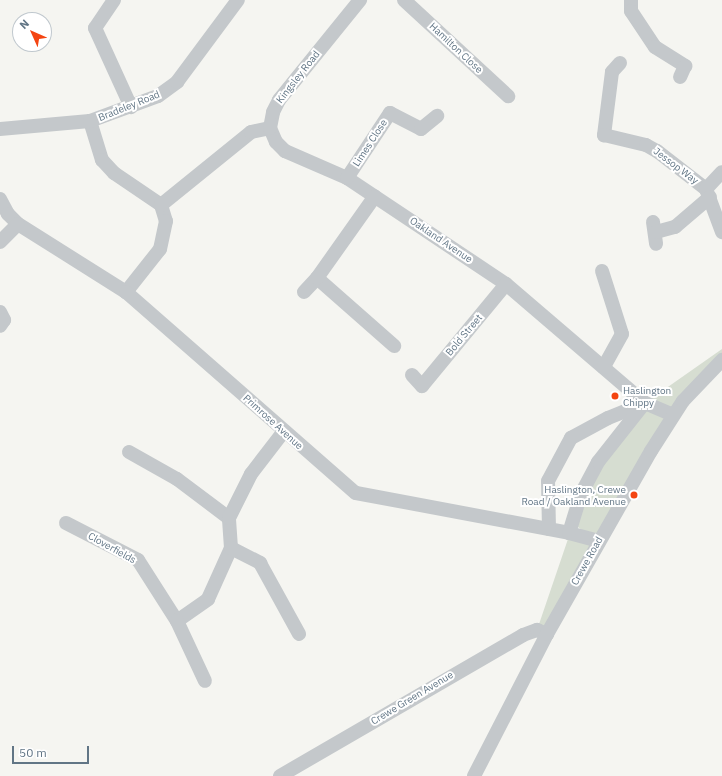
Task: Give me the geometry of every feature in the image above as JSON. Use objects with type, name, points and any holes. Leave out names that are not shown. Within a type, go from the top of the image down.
[{"type":"street","points":[[114,0],[95,28],[130,107]]},
{"type":"street","name":"Bradeley Road","points":[[0,130],[90,121],[158,96],[177,82],[238,0]]},
{"type":"street","name":"Kingsley Road","points":[[270,128],[279,100],[360,0]]},
{"type":"street","name":"Hamilton Close","points":[[404,0],[508,96]]},
{"type":"street","points":[[630,0],[631,11],[655,47],[687,68]]},
{"type":"street","name":"Jessop Way","points":[[620,63],[612,72],[604,135],[657,151],[708,193]]},
{"type":"street","name":"Limes Close","points":[[347,178],[390,113],[421,129],[437,116]]},
{"type":"street","points":[[90,121],[102,160],[114,173],[161,205],[166,221],[160,250],[126,292]]},
{"type":"street","points":[[161,205],[251,132],[270,128]]},
{"type":"street","name":"Oakland Avenue","points":[[270,128],[276,142],[286,150],[347,178],[506,284],[645,403],[673,415]]},
{"type":"street","points":[[655,233],[675,227],[708,193],[722,172]]},
{"type":"street","points":[[708,193],[722,232]]},
{"type":"street","points":[[304,292],[317,278],[375,196]]},
{"type":"street","name":"Primrose Avenue","points":[[0,199],[8,214],[18,224],[126,292],[356,493],[549,529],[598,541]]},
{"type":"street","points":[[0,242],[18,224]]},
{"type":"street","points":[[602,271],[622,334],[604,367]]},
{"type":"street","points":[[317,278],[394,346]]},
{"type":"street","name":"Bold Street","points":[[412,376],[422,386],[506,284]]},
{"type":"street","points":[[0,312],[4,320],[0,326]]},
{"type":"street","name":"Crewe Road","points":[[474,776],[547,634],[598,541],[673,415],[701,380],[722,360]]},
{"type":"street","points":[[549,529],[548,481],[572,438],[608,418],[645,403]]},
{"type":"street","points":[[569,533],[581,494],[598,462],[645,403]]},
{"type":"street","points":[[177,621],[208,599],[231,548],[229,518],[251,474],[284,431]]},
{"type":"street","points":[[129,452],[177,479],[229,518]]},
{"type":"street","name":"Cloverfields","points":[[66,523],[138,560],[177,621],[205,681]]},
{"type":"street","points":[[231,548],[260,564],[299,634]]},
{"type":"street","name":"Crewe Green Avenue","points":[[280,776],[523,635],[538,630],[547,634]]},
{"type":"shaded area","points":[[722,349],[722,360],[701,380],[547,634],[537,630],[568,539],[596,540],[575,525],[581,494],[645,403]]},
{"type":"place","name":"Haslington Chippy","points":[[615,396]]},
{"type":"place","name":"Haslington, Crewe Road / Oakland Avenue","points":[[634,495]]}]
